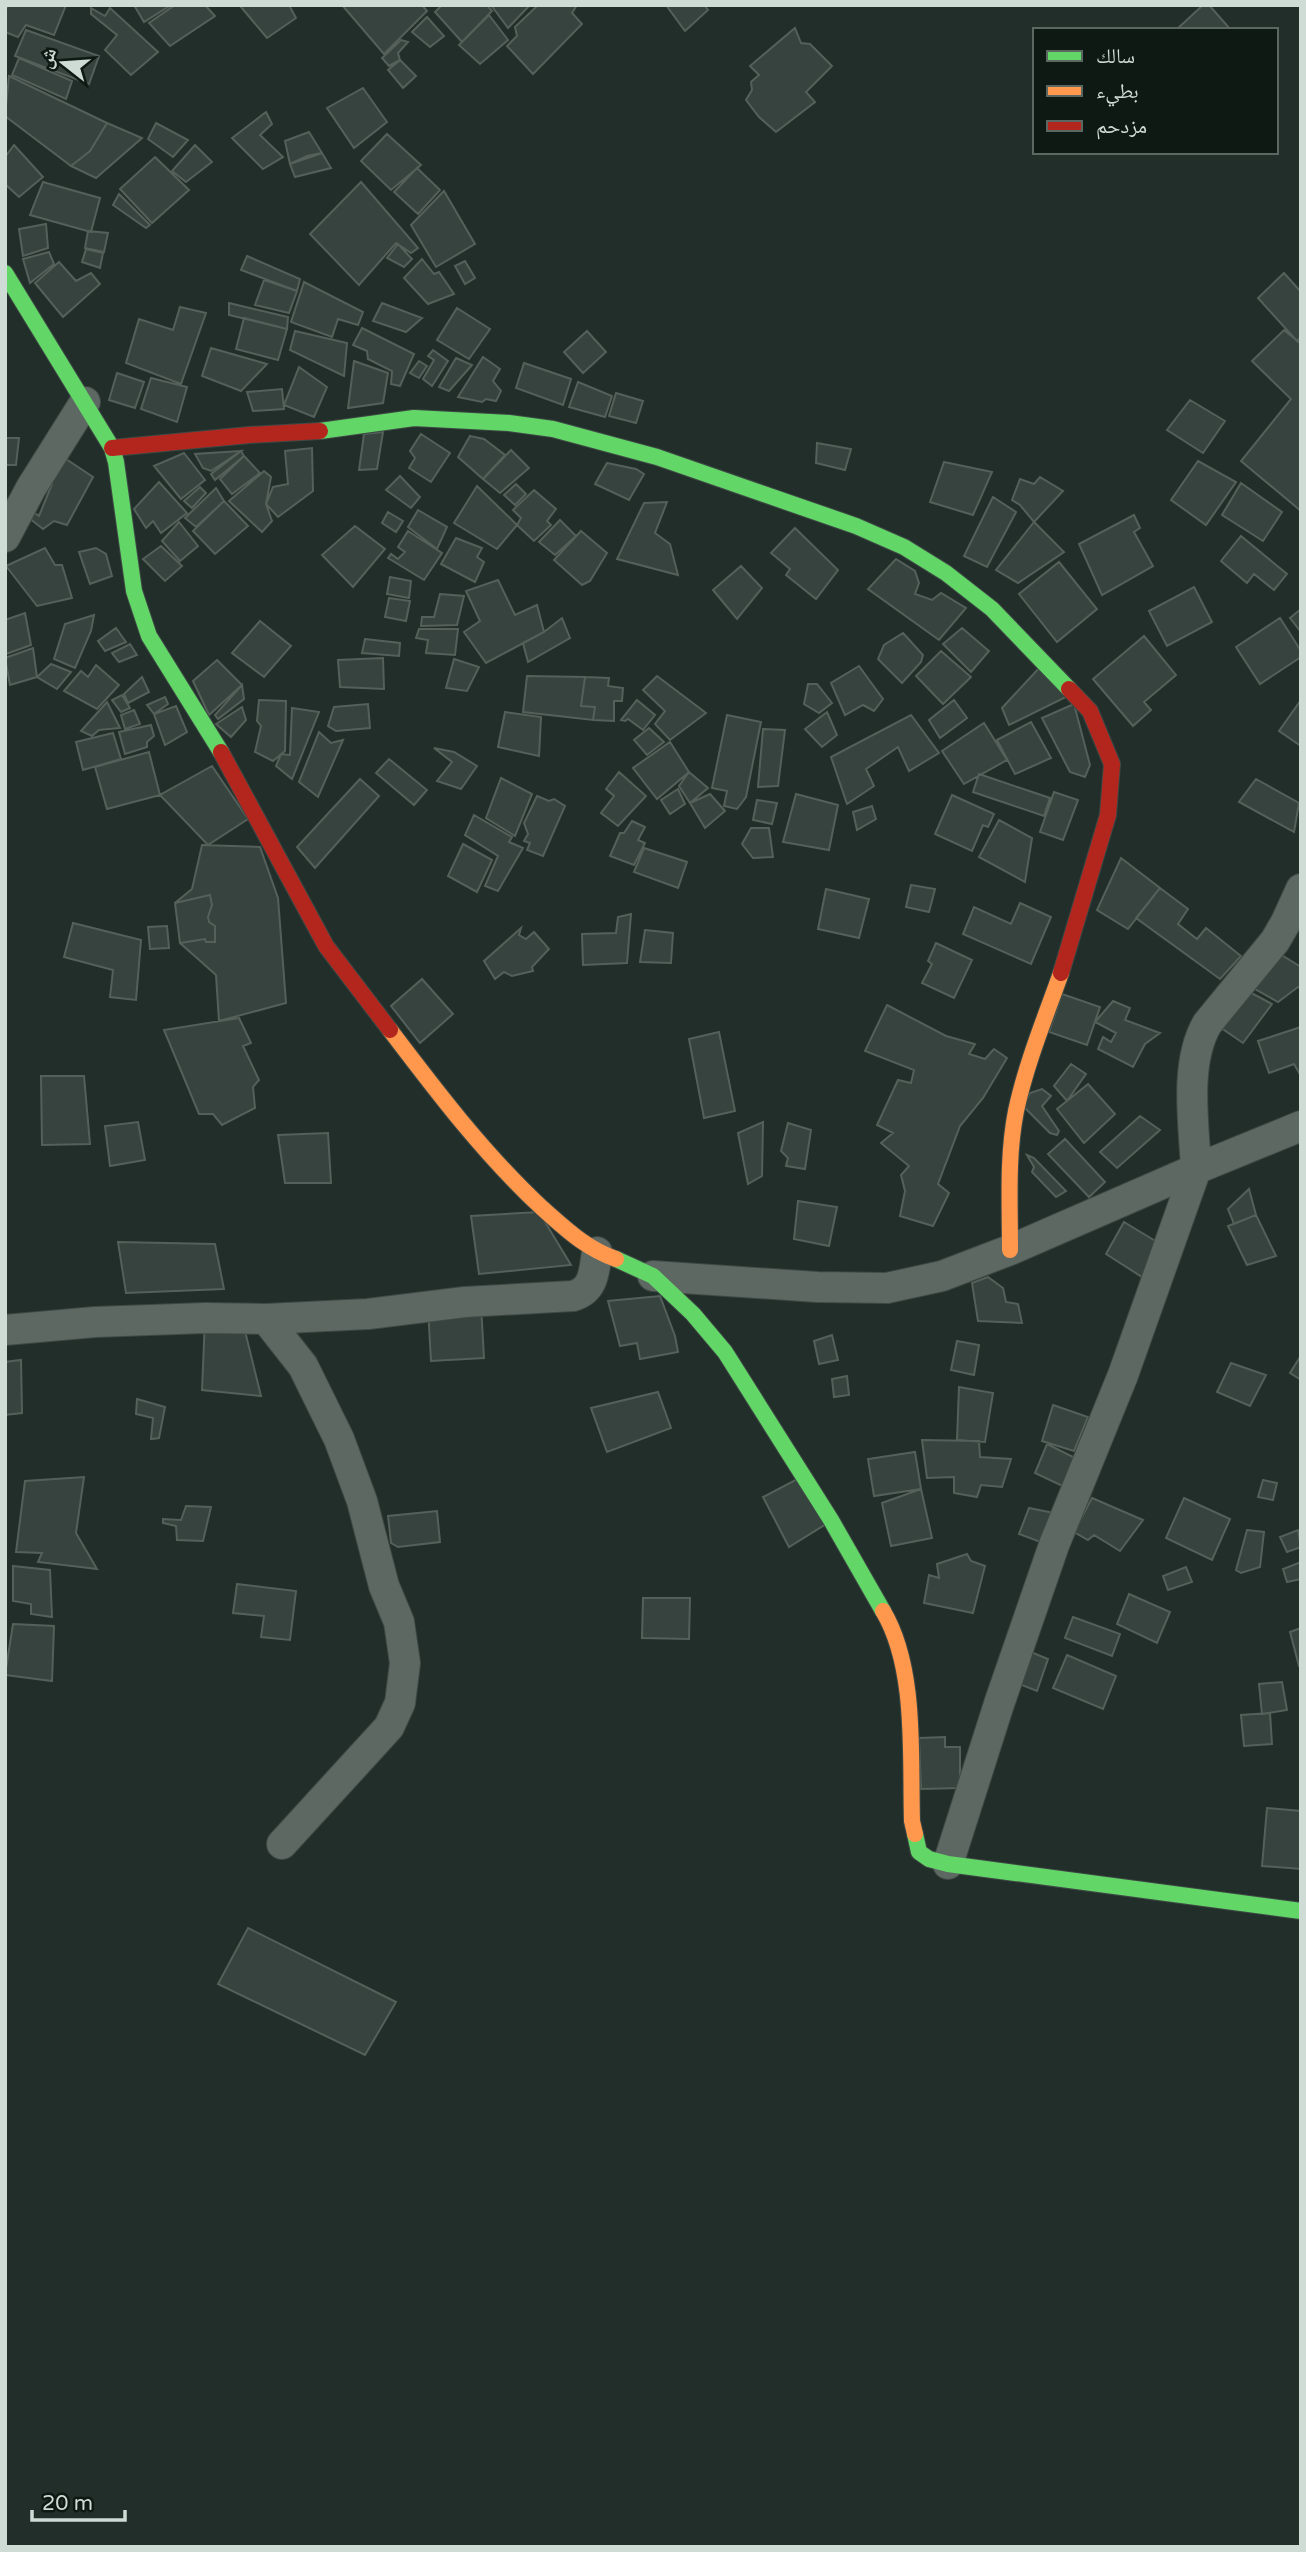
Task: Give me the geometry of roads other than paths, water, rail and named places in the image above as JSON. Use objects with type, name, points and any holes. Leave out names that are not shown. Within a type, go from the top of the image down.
[{"type":"street","points":[[5,273],[112,448],[134,591],[149,636],[229,763],[326,946],[466,1130],[525,1192],[580,1242],[653,1276],[692,1314],[725,1352],[831,1520],[887,1617],[901,1653],[907,1687],[912,1821],[915,1842],[922,1856],[948,1864],[1301,1911]]},
{"type":"street","points":[[5,537],[31,488],[85,402]]},
{"type":"street","points":[[112,448],[248,435],[325,431],[414,418],[509,423],[553,429],[657,457],[856,526],[904,547],[946,573],[992,609],[1090,711],[1112,764],[1108,815],[1066,959],[1025,1076],[1016,1111],[1011,1146],[1010,1250]]},
{"type":"street","points":[[948,1864],[1054,1545],[1123,1375],[1196,1169],[1194,1069],[1200,1036],[1275,941],[1301,889]]},
{"type":"street","points":[[653,1276],[817,1287],[887,1288],[942,1276],[1010,1250],[1301,1126]]},
{"type":"street","points":[[5,1330],[95,1322],[205,1318],[266,1320],[368,1314],[465,1302],[573,1296],[583,1293],[591,1283],[597,1252]]},
{"type":"street","points":[[266,1320],[303,1366],[339,1438],[362,1501],[384,1586],[399,1622],[405,1663],[400,1703],[389,1727],[282,1844]]}]
